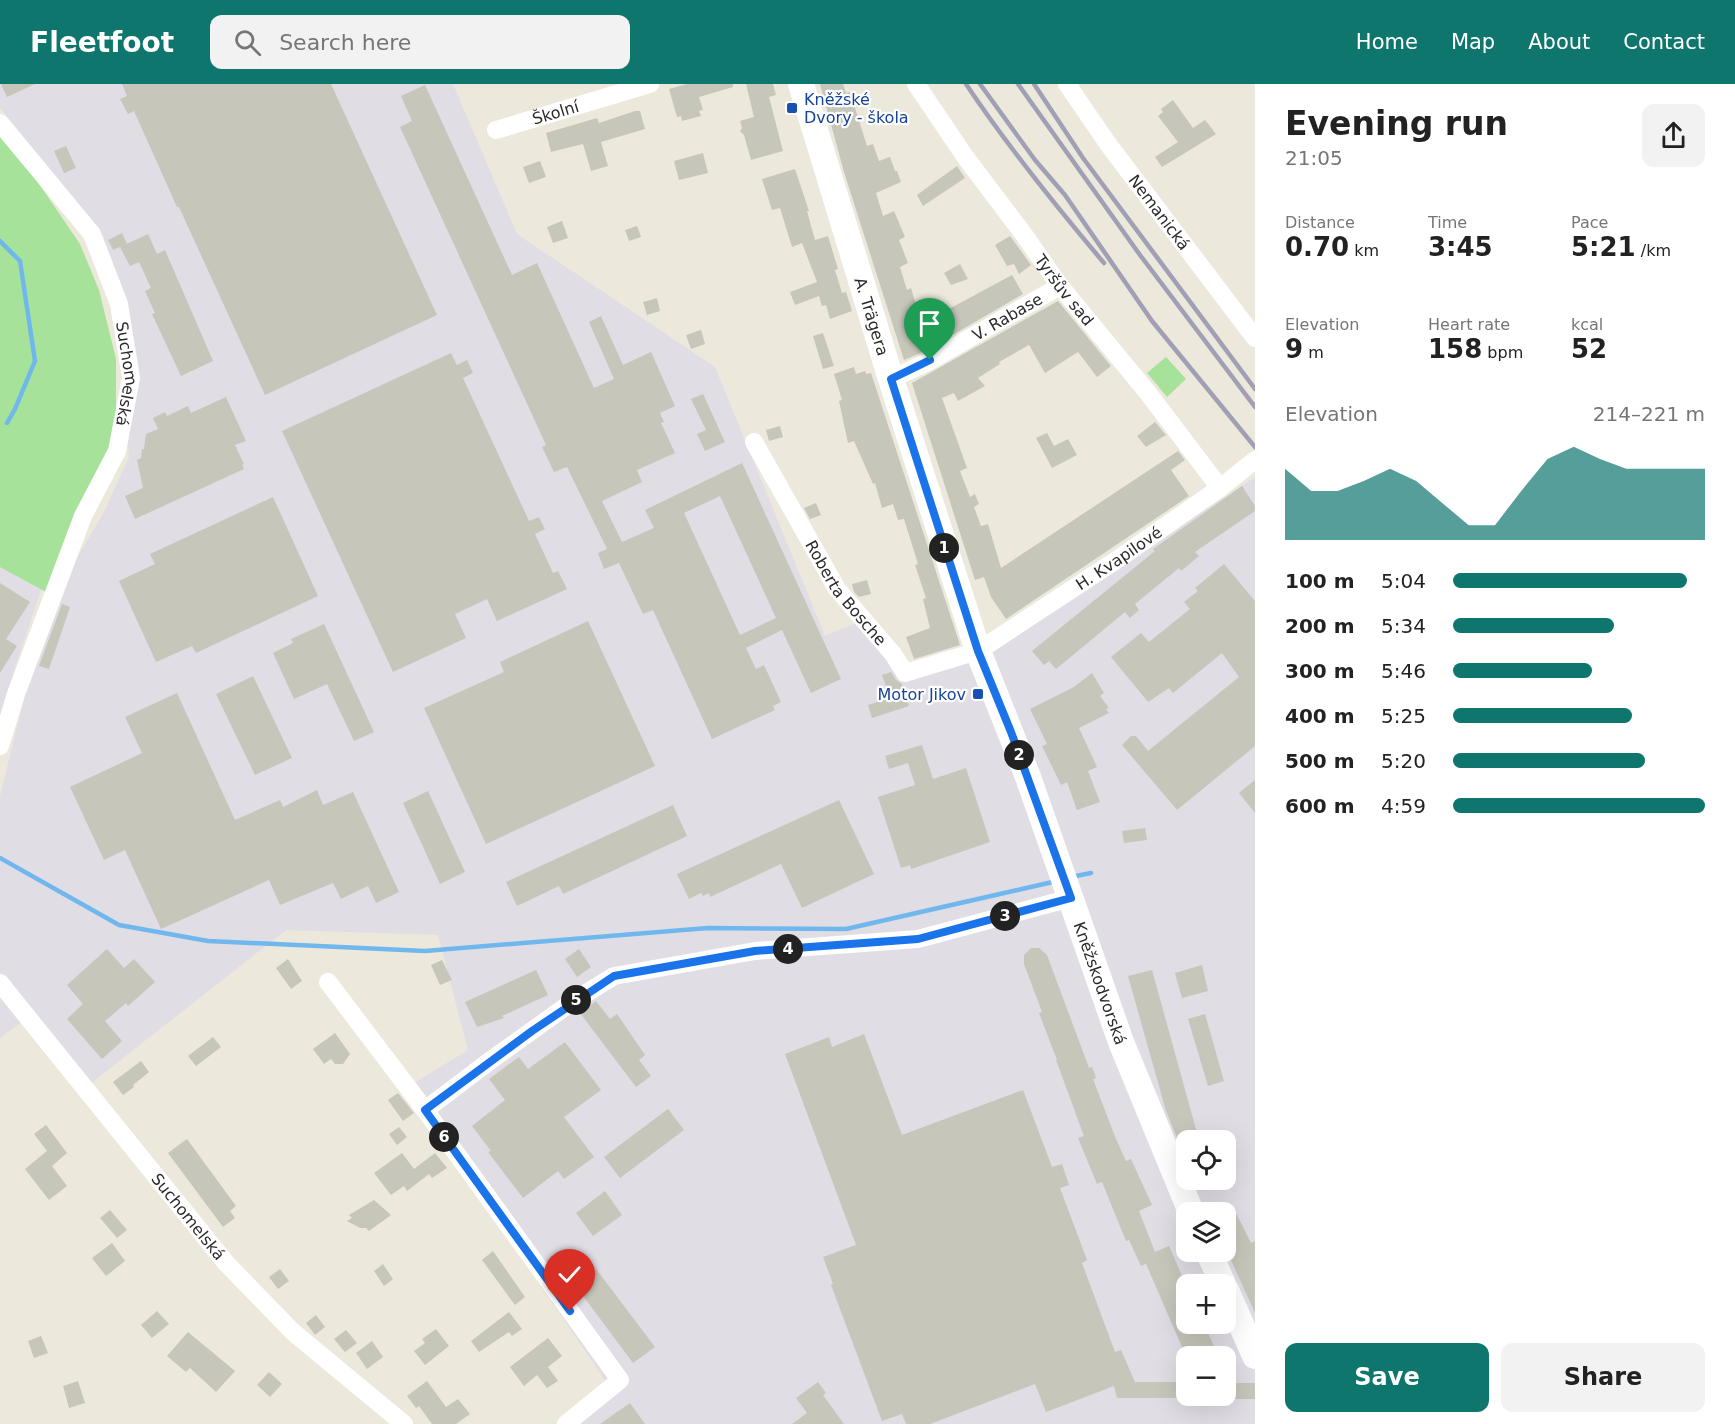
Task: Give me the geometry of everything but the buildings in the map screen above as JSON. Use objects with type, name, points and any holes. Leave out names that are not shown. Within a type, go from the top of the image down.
[{"type":"street","name":"Školní","points":[[496,130],[650,84]]},
{"type":"street","name":"A. Trägera","points":[[801,84],[891,379],[978,651]]},
{"type":"street","name":"Tyršův sad","points":[[916,84],[966,158],[1060,286],[1148,393],[1220,488]]},
{"type":"street","name":"Nemanická","points":[[1067,84],[1108,144],[1255,338]]},
{"type":"street","name":"Suchomelská","points":[[0,123],[92,234],[118,304],[131,378],[117,451],[83,516],[16,694],[0,746]]},
{"type":"street","name":"V. Rabase","points":[[891,379],[930,360],[1060,286]]},
{"type":"street","name":"Roberta Bosche","points":[[754,442],[837,588],[893,654],[905,673],[978,651]]},
{"type":"street","name":"H. Kvapilové","points":[[978,651],[1121,557],[1220,488],[1255,460]]},
{"type":"street","name":"Kněžskodvorská","points":[[978,651],[1024,768],[1121,1042],[1187,1202]]},
{"type":"street","points":[[425,1110],[527,1034],[614,976],[755,951],[918,939],[1066,883]]},
{"type":"street","points":[[328,982],[425,1110],[620,1380],[566,1424]]},
{"type":"street","name":"Suchomelská","points":[[0,983],[226,1263],[293,1332],[405,1424]]},
{"type":"street","points":[[1236,1313],[1255,1356]]},
{"type":"shaded area","points":[[0,84],[453,84],[517,234],[715,367],[825,636],[861,621],[904,677],[995,648],[1255,477],[1255,1424],[563,1424],[605,1380],[406,1088],[468,1050],[438,935],[286,930],[90,1084],[34,1013],[0,1038],[0,796],[30,675],[72,566],[103,514],[129,457],[113,288],[84,211],[0,108]]},
{"type":"shaded area","points":[[0,559],[43,584],[0,721]]},
{"type":"green space","points":[[0,137],[37,181],[80,244],[99,290],[116,359],[116,434],[46,592],[0,567]]},
{"type":"green space","points":[[1166,357],[1186,379],[1167,397],[1147,373]]},
{"type":"waterway","points":[[0,241],[20,261],[35,361],[7,423]]},
{"type":"waterway","points":[[0,858],[119,925],[208,941],[425,951],[708,928],[846,929],[1057,881]]},
{"type":"waterway","points":[[1071,877],[1091,873]]},
{"type":"railway","points":[[966,84],[1032,175],[1104,263]]},
{"type":"railway","points":[[980,84],[1035,160],[1065,195],[1152,321],[1255,447]]},
{"type":"railway","points":[[1018,84],[1140,255],[1255,407]]},
{"type":"railway","points":[[1034,84],[1083,158],[1255,389]]},
{"type":"place","name":"Kněžské Dvory - škola","points":[[792,108]]},
{"type":"place","name":"Motor Jikov","points":[[978,694]]},
{"type":"route","points":[[570,1311],[425,1110],[491,1059],[572,1002],[614,976],[755,951],[918,939],[1071,898],[1048,839],[1028,777],[978,651],[891,379],[930,360]]}]
